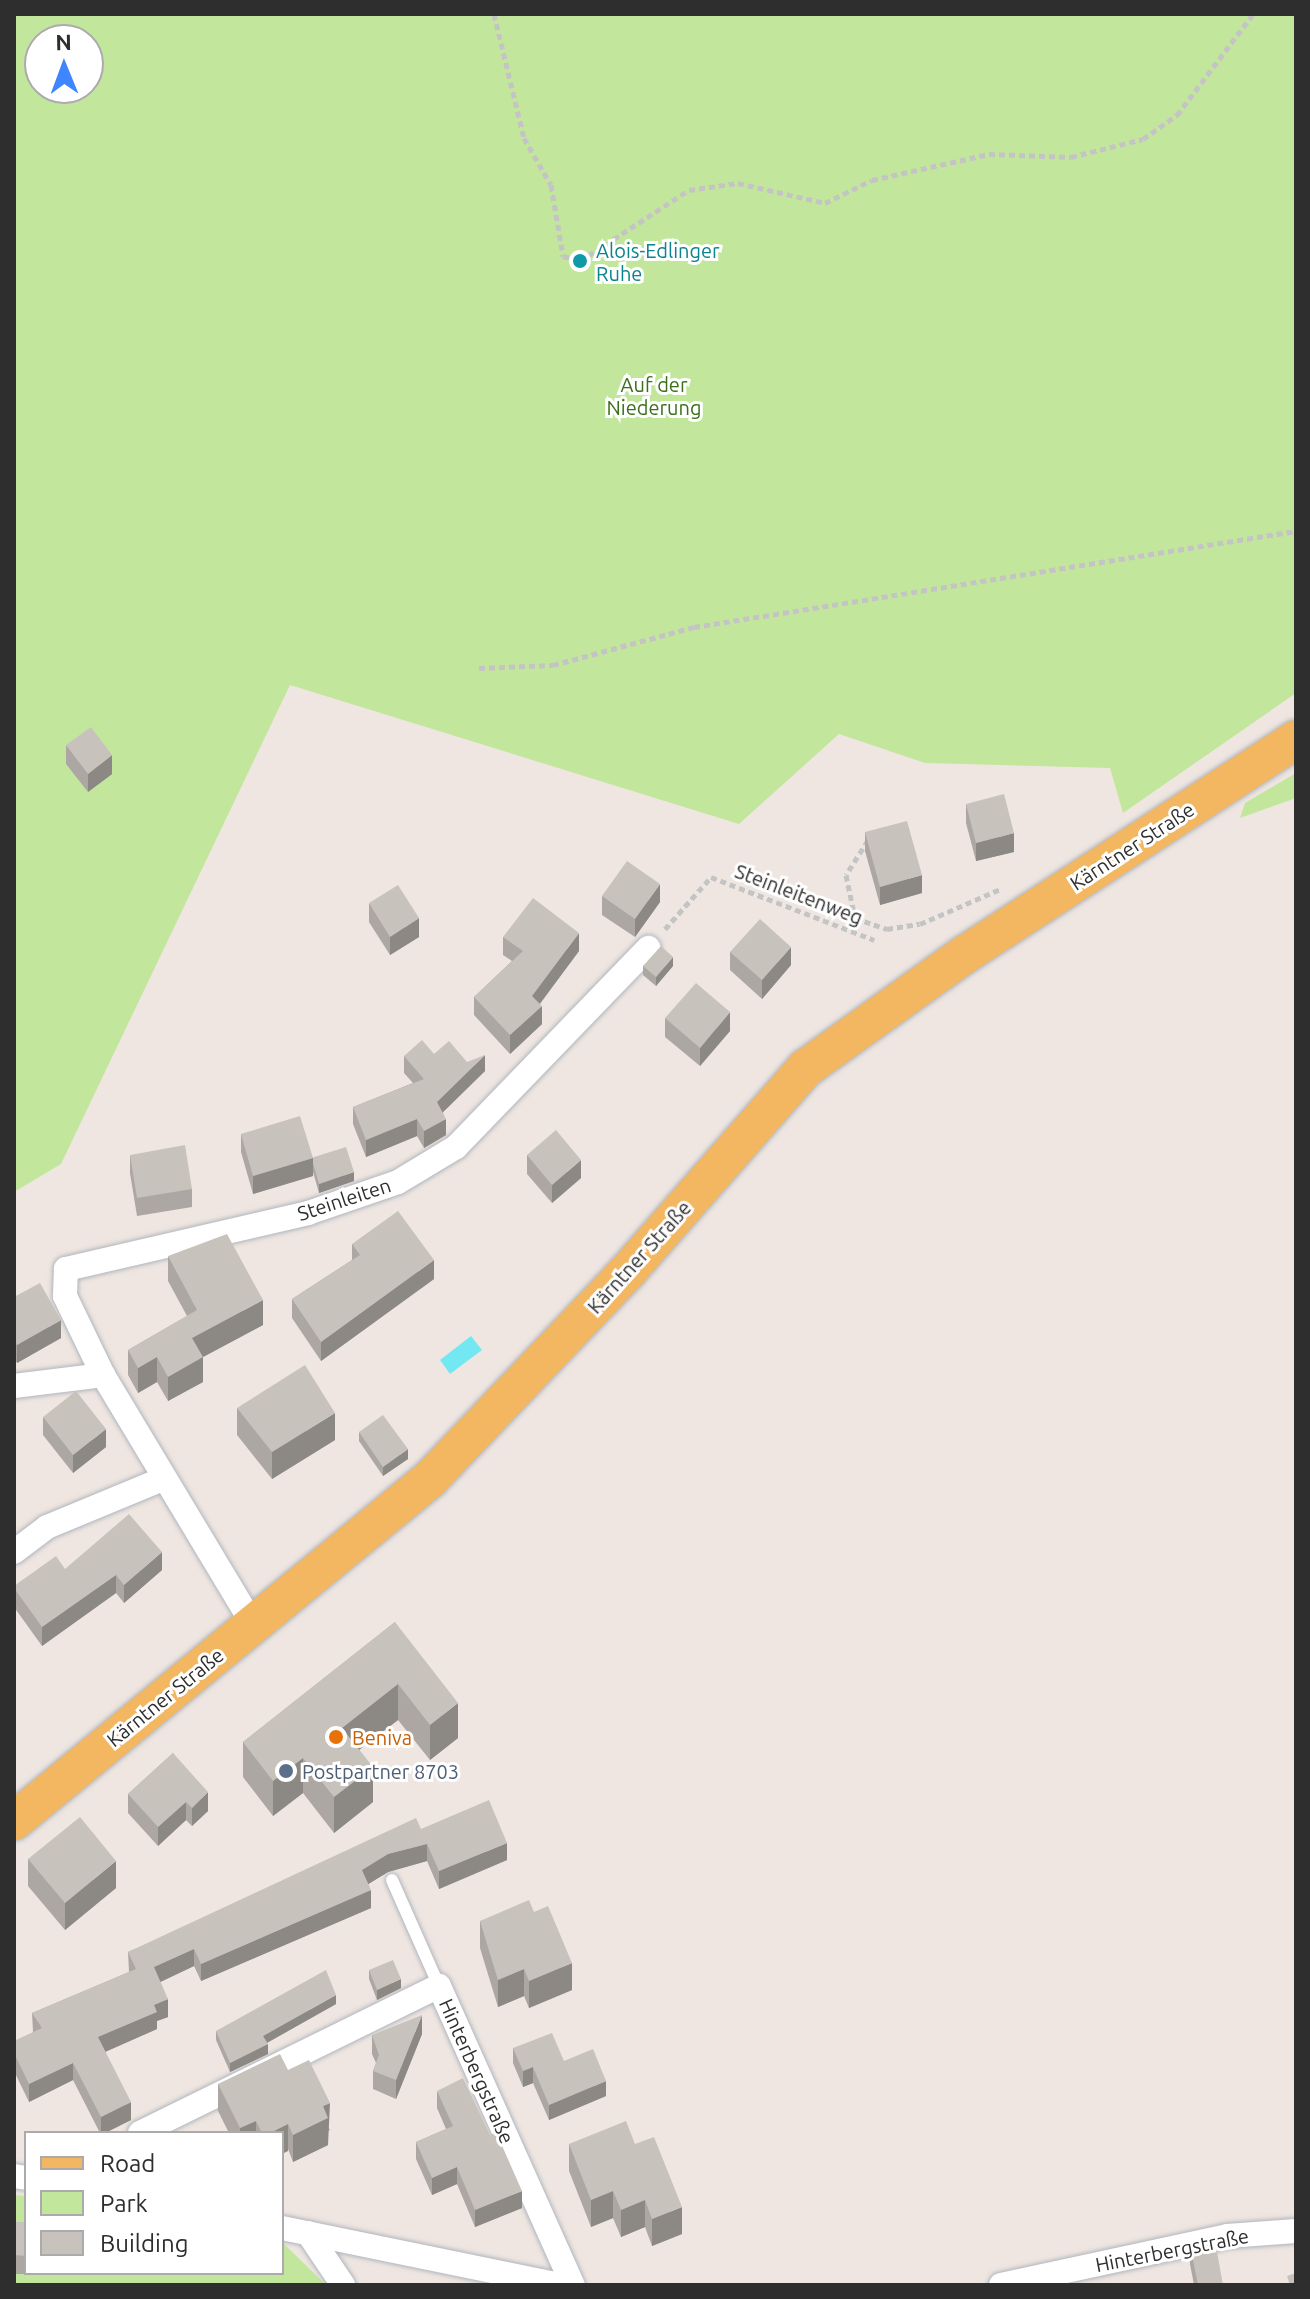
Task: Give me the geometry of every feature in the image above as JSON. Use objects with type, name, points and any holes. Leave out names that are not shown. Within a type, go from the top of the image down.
[{"type":"main road","name":"Kärntner Straße","points":[[14,1821],[430,1479],[513,1395],[819,1058],[1296,739]]},
{"type":"street","name":"Steinleiten","points":[[254,1626],[103,1375],[65,1296],[66,1269],[308,1213],[398,1182],[456,1147],[648,948]]},
{"type":"street","points":[[14,1386],[103,1375]]},
{"type":"street","points":[[14,1552],[47,1527],[163,1479]]},
{"type":"street","name":"Hinterbergstraße","points":[[144,2131],[439,1986],[573,2285]]},
{"type":"street","points":[[284,2228],[560,2285]]},
{"type":"street","name":"Hinterbergstraße","points":[[1001,2285],[1227,2236],[1296,2231]]},
{"type":"street","points":[[308,2233],[343,2285]]},
{"type":"lane","points":[[392,1880],[439,1986]]},
{"type":"path","points":[[494,14],[524,138],[551,185],[563,256],[580,261],[689,190],[738,183],[825,203],[872,180],[989,154],[1071,157],[1143,139],[1177,115],[1253,14]]},
{"type":"path","points":[[479,668],[553,665],[694,627],[1296,531]]},
{"type":"path","points":[[872,837],[846,875],[855,918],[887,929],[920,924],[1010,885]]},
{"type":"path","name":"Steinleitenweg","points":[[648,948],[711,877],[874,940]]},
{"type":"green space","name":"Auf der Niederung","points":[[14,14],[1296,14],[1296,693],[1123,813],[1110,768],[925,763],[839,734],[739,824],[290,685],[61,1164],[14,1192]]},
{"type":"green space","points":[[1296,773],[1296,798],[1240,818],[1245,803]]},
{"type":"green space","points":[[14,2195],[24,2196],[24,2275],[284,2275],[284,2244],[326,2285],[14,2285]]},
{"type":"water","points":[[471,1336],[482,1350],[450,1374],[440,1360]]},
{"type":"building","points":[[91,727],[112,755],[88,774],[66,745]]},
{"type":"building","points":[[1004,794],[1014,833],[976,843],[966,804]]},
{"type":"building","points":[[907,821],[922,875],[880,887],[865,832]]},
{"type":"building","points":[[627,861],[660,884],[635,919],[602,896]]},
{"type":"building","points":[[398,885],[419,918],[390,937],[369,903]]},
{"type":"building","points":[[533,898],[579,933],[532,996],[542,1006],[510,1035],[474,997],[523,951],[503,937]]},
{"type":"building","points":[[760,919],[791,947],[762,980],[730,952]]},
{"type":"building","points":[[661,946],[673,957],[656,977],[643,966]]},
{"type":"building","points":[[696,983],[730,1012],[700,1048],[665,1018]]},
{"type":"building","points":[[422,1040],[434,1054],[449,1041],[467,1062],[485,1055],[437,1102],[446,1119],[424,1131],[417,1119],[366,1140],[353,1107],[424,1079],[404,1056]]},
{"type":"building","points":[[300,1116],[313,1158],[253,1176],[241,1134]]},
{"type":"building","points":[[556,1130],[581,1160],[552,1185],[527,1155]]},
{"type":"building","points":[[185,1145],[192,1189],[137,1198],[130,1155]]},
{"type":"building","points":[[346,1147],[354,1172],[319,1184],[311,1158]]},
{"type":"building","points":[[398,1211],[434,1260],[321,1342],[292,1299],[360,1255],[352,1244]]},
{"type":"building","points":[[227,1234],[263,1300],[192,1338],[203,1357],[168,1377],[157,1357],[138,1368],[128,1350],[197,1310],[168,1256]]},
{"type":"building","points":[[40,1283],[61,1320],[17,1345],[14,1339],[14,1297]]},
{"type":"building","points":[[305,1365],[335,1413],[272,1452],[237,1408]]},
{"type":"building","points":[[76,1391],[106,1429],[73,1455],[43,1417]]},
{"type":"building","points":[[383,1415],[408,1449],[383,1467],[359,1432]]},
{"type":"building","points":[[129,1514],[162,1552],[124,1585],[116,1575],[42,1627],[14,1586],[56,1556],[65,1569]]},
{"type":"building","points":[[395,1622],[458,1703],[430,1725],[398,1684],[342,1728],[373,1767],[334,1797],[303,1758],[273,1781],[243,1742]]},
{"type":"building","points":[[173,1753],[208,1792],[192,1808],[186,1802],[158,1827],[128,1794]]},
{"type":"building","points":[[489,1800],[507,1843],[439,1871],[427,1844],[388,1854],[362,1870],[371,1890],[201,1964],[194,1949],[154,1967],[168,1999],[154,2005],[157,2012],[98,2037],[131,2102],[101,2117],[73,2063],[29,2084],[14,2049],[16,2040],[42,2028],[32,2013],[136,1969],[128,1952],[416,1818],[421,1829]]},
{"type":"building","points":[[80,1817],[116,1861],[65,1903],[28,1859]]},
{"type":"building","points":[[529,1900],[534,1912],[548,1906],[572,1963],[529,1981],[524,1969],[498,1980],[480,1921]]},
{"type":"building","points":[[393,1960],[401,1979],[377,1990],[369,1970]]},
{"type":"building","points":[[326,1970],[336,1995],[263,2036],[268,2044],[230,2063],[216,2031]]},
{"type":"building","points":[[422,2015],[396,2080],[373,2071],[379,2055],[372,2035]]},
{"type":"building","points":[[552,2033],[564,2061],[593,2049],[606,2081],[549,2105],[533,2067],[523,2071],[513,2048]]},
{"type":"building","points":[[280,2054],[288,2070],[309,2060],[330,2103],[323,2106],[328,2118],[293,2135],[288,2124],[274,2131],[261,2131],[256,2121],[240,2128],[218,2084]]},
{"type":"building","points":[[463,2078],[490,2135],[496,2132],[522,2191],[475,2210],[457,2167],[432,2178],[416,2142],[453,2126],[437,2091]]},
{"type":"building","points":[[626,2121],[635,2144],[654,2137],[682,2207],[652,2219],[645,2200],[621,2210],[613,2191],[591,2200],[569,2144]]},
{"type":"building","points":[[14,2222],[24,2222],[24,2256],[14,2255]]},
{"type":"building","points":[[1215,2241],[1223,2285],[1198,2285],[1190,2245]]},
{"type":"building","points":[[1296,2273],[1296,2285],[1290,2285],[1287,2276]]},
{"type":"place","name":"Alois-Edlinger Ruhe","points":[[580,261]]},
{"type":"place","name":"Beniva","points":[[336,1737]]},
{"type":"place","name":"Postpartner 8703","points":[[286,1771]]}]
